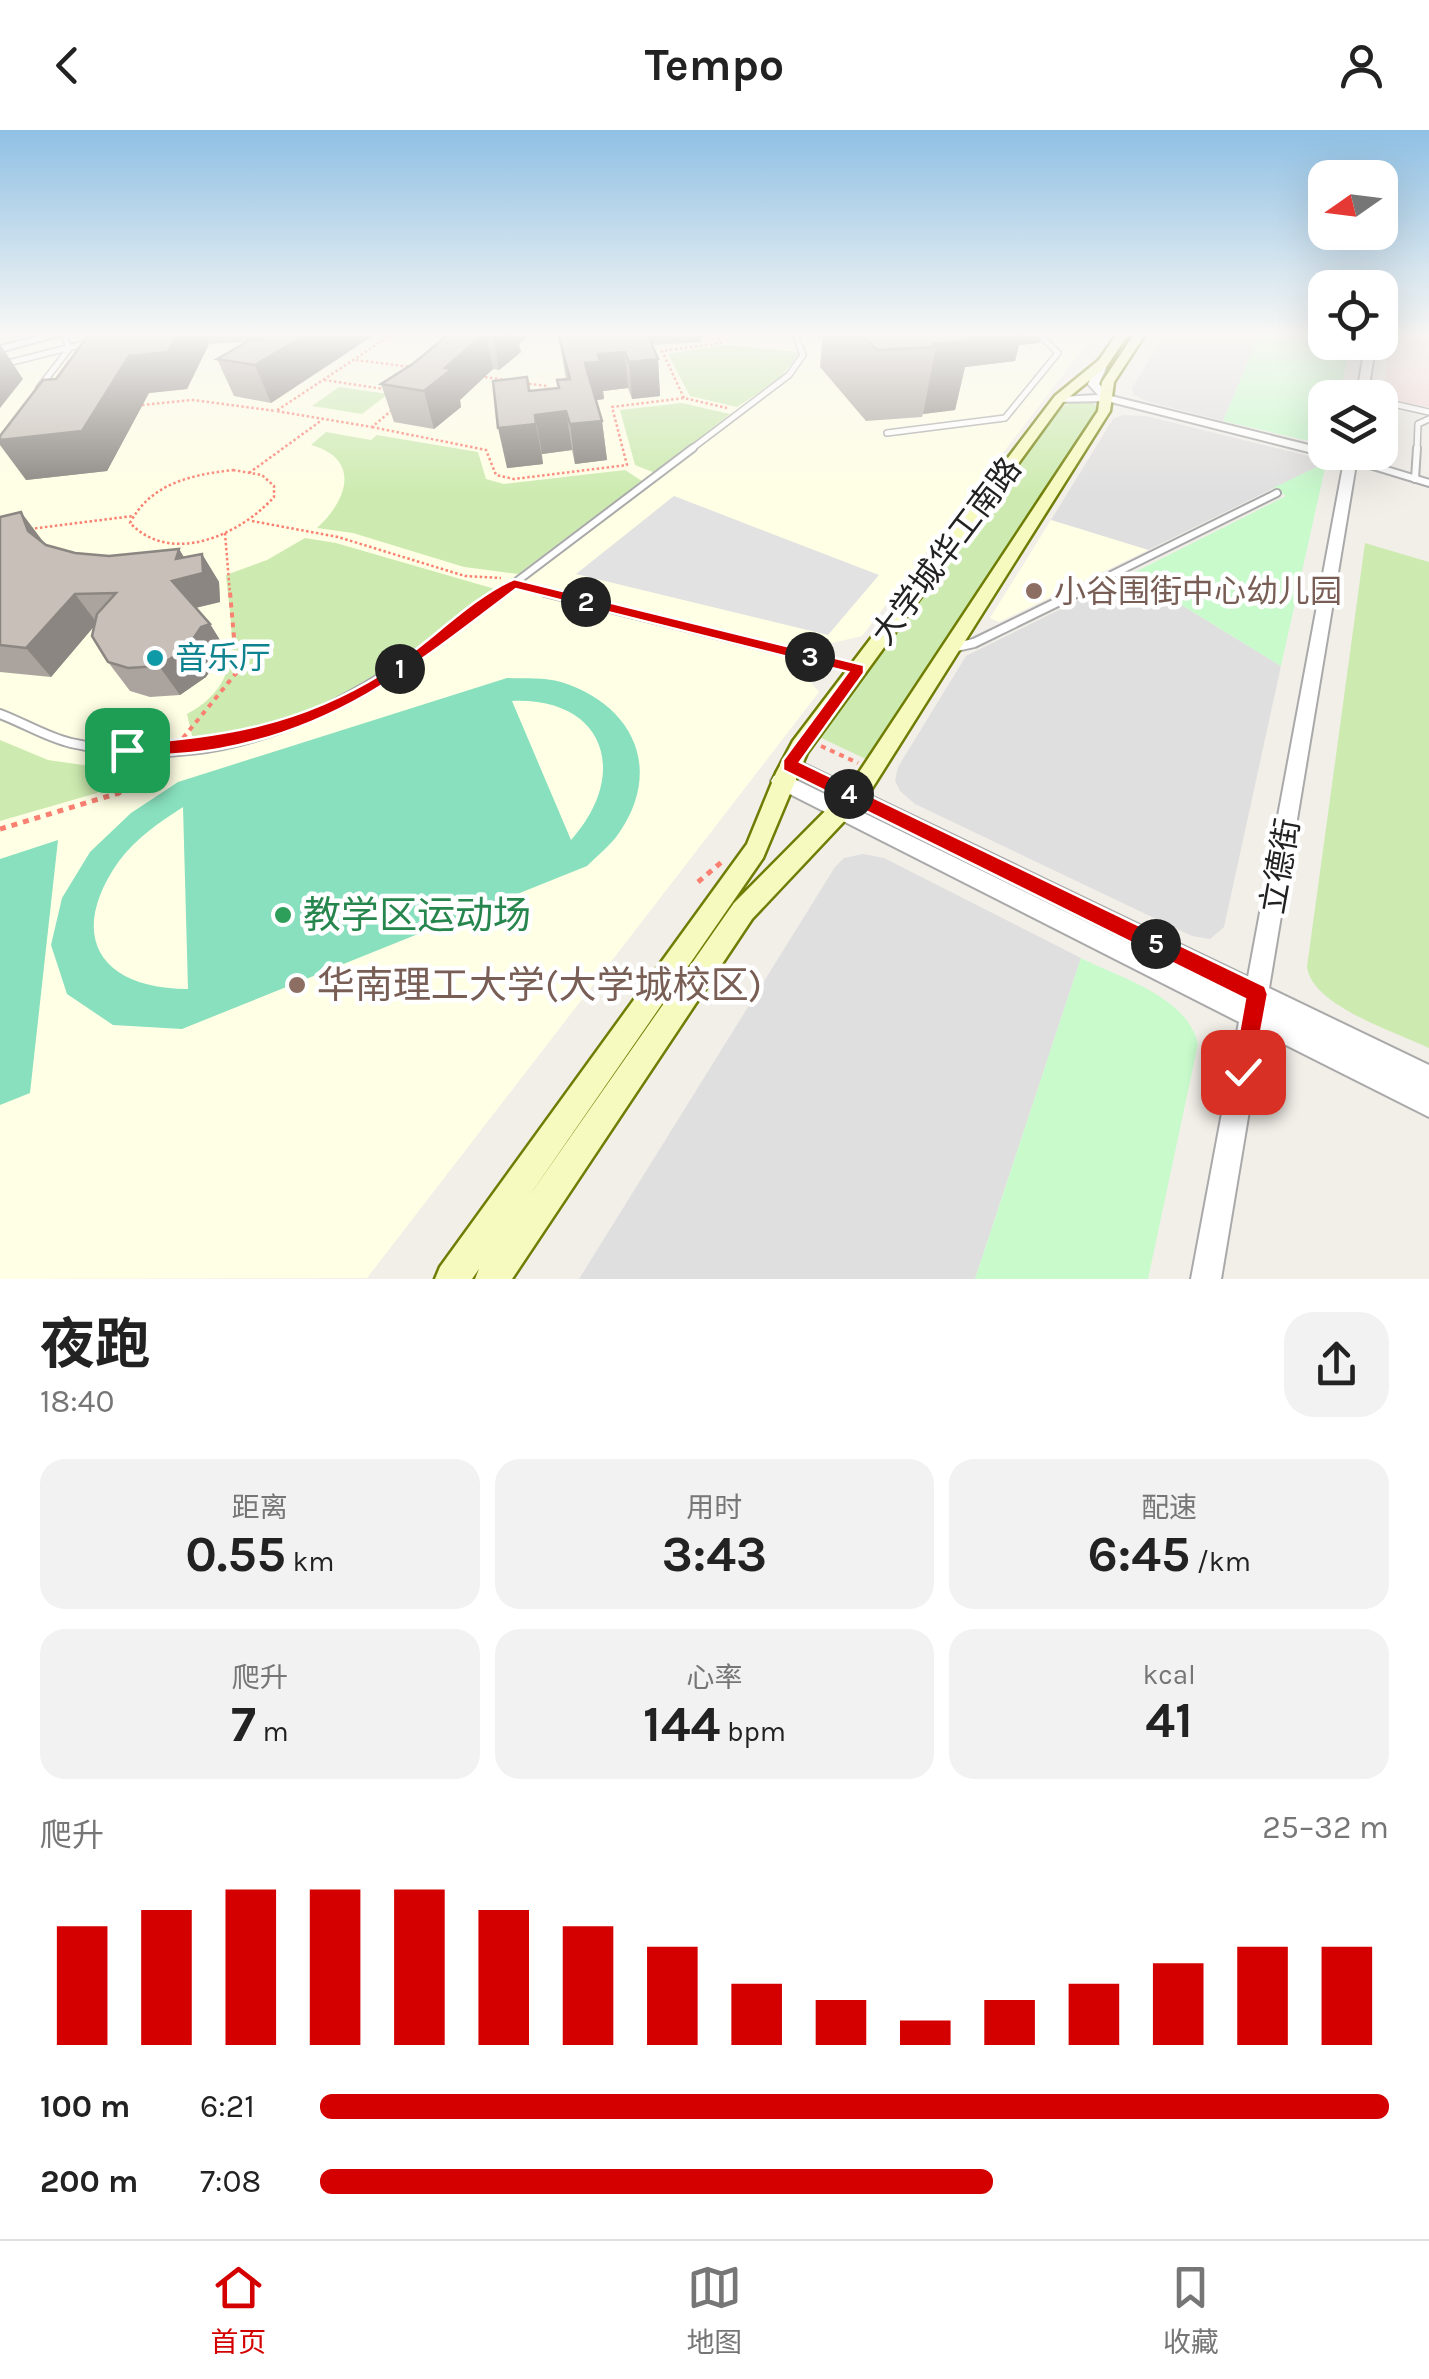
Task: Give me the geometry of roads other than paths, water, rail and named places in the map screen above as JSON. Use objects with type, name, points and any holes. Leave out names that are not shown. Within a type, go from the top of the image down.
[{"type":"main road","name":"大学城华工南路","points":[[452,1279],[755,851],[770,821],[785,773],[1059,400],[1075,387]]},
{"type":"main road","name":"大学城华工南路","points":[[492,1279],[744,911],[848,804],[1106,408],[1108,387]]},
{"type":"street","points":[[1096,387],[1107,398]]},
{"type":"street","points":[[1059,400],[1107,398],[1308,446]]},
{"type":"street","name":"立德街","points":[[1206,1279],[1349,470]]},
{"type":"street","points":[[785,773],[1255,1005],[1429,1104]]},
{"type":"street","points":[[1255,1005],[1429,1078]]},
{"type":"lane","points":[[34,394],[40,387]]},
{"type":"lane","points":[[0,714],[57,739],[108,749],[190,748],[248,737],[303,720],[376,686],[773,387]]},
{"type":"lane","points":[[887,433],[1005,418],[1031,387]]},
{"type":"lane","points":[[1398,406],[1429,415]]},
{"type":"lane","points":[[1415,479],[1418,424],[1429,415]]},
{"type":"lane","points":[[1390,470],[1429,482]]},
{"type":"lane","points":[[951,648],[974,643],[1277,494]]},
{"type":"lane","points":[[514,582],[858,669]]},
{"type":"place","name":"小谷围街中心幼儿园","points":[[1034,591]]},
{"type":"place","name":"音乐厅","points":[[155,658]]},
{"type":"place","name":"教学区运动场","points":[[283,915]]},
{"type":"place","name":"华南理工大学(大学城校区)","points":[[297,985]]}]
